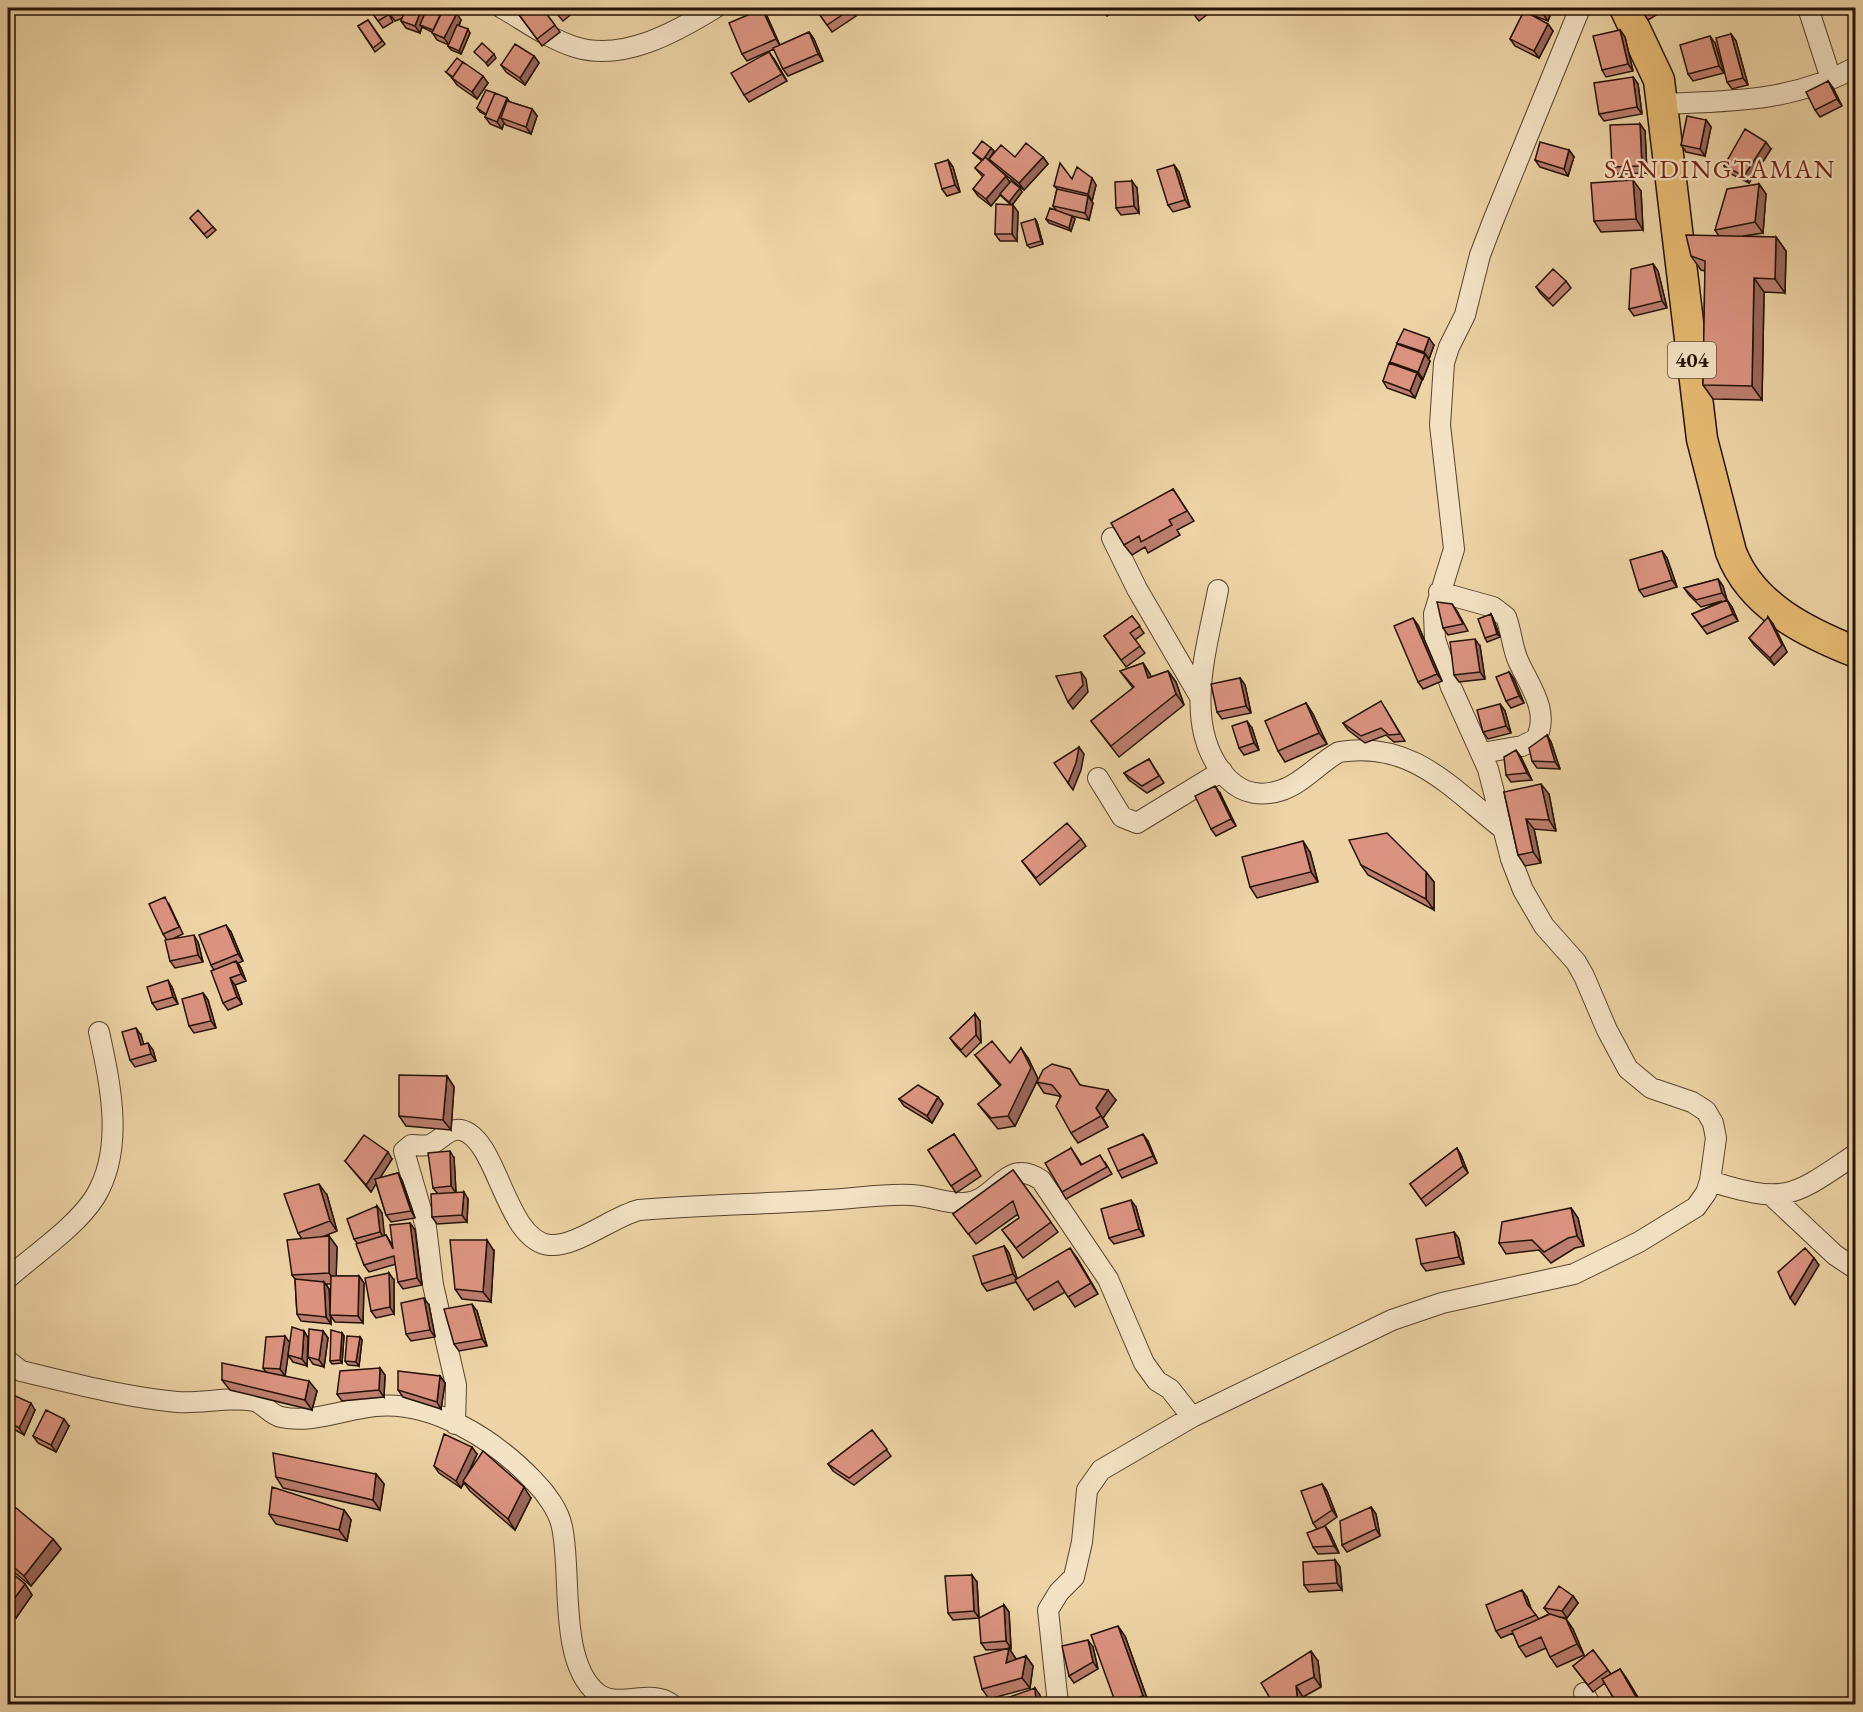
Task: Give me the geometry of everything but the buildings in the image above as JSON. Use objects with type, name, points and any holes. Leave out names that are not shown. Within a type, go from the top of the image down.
[{"type":"main road","name":"404","points":[[1625,8],[1653,63],[1659,80],[1702,439],[1731,552],[1737,568],[1756,595],[1791,620],[1856,652]]},
{"type":"street","points":[[502,8],[552,37],[576,47],[594,50],[636,45],[661,39],[715,8]]},
{"type":"street","points":[[1059,1704],[1048,1610],[1059,1592],[1074,1577],[1087,1490],[1101,1470],[1192,1417],[1413,1312],[1501,1289],[1547,1281],[1600,1262],[1696,1207],[1706,1193],[1710,1180],[1716,1138],[1713,1123],[1706,1112],[1692,1102],[1651,1088],[1628,1069],[1607,1030],[1576,962],[1544,926],[1523,890],[1482,753],[1441,661],[1434,614],[1454,549],[1440,425],[1444,363],[1449,347],[1465,315],[1480,255],[1493,221],[1580,8]]},
{"type":"street","points":[[1808,8],[1830,79]]},
{"type":"street","points":[[1662,104],[1766,99],[1804,89],[1856,67]]},
{"type":"street","points":[[1112,538],[1137,589],[1200,697]]},
{"type":"street","points":[[1218,590],[1201,675],[1200,697],[1205,740],[1222,771],[1235,786],[1248,793],[1265,794],[1283,790],[1339,752],[1348,750],[1398,755],[1424,765],[1503,829]]},
{"type":"street","points":[[1439,592],[1493,608],[1506,617],[1518,659],[1537,696],[1540,727],[1536,739],[1522,746],[1482,753]]},
{"type":"street","points":[[1098,778],[1122,817],[1137,823],[1222,771]]},
{"type":"street","points":[[8,1278],[80,1215],[96,1196],[106,1168],[112,1133],[111,1089],[99,1032]]},
{"type":"street","points":[[455,1424],[456,1385],[433,1286],[426,1227],[404,1155],[408,1146],[430,1144],[451,1130],[465,1131],[479,1142],[509,1203],[528,1233],[538,1242],[551,1245],[563,1244],[624,1214],[639,1210],[736,1202],[911,1195],[972,1203],[994,1190],[1013,1173],[1026,1173],[1041,1180],[1108,1279],[1144,1363],[1157,1381],[1170,1389],[1192,1417]]},
{"type":"street","points":[[1710,1180],[1747,1192],[1771,1195],[1791,1194],[1807,1188],[1856,1154]]},
{"type":"street","points":[[1771,1195],[1835,1255],[1856,1269]]},
{"type":"street","points":[[8,1361],[21,1371],[140,1397],[179,1402],[252,1401],[281,1417],[327,1415],[376,1406],[406,1405],[474,1432],[534,1481],[554,1508],[562,1527],[571,1636],[576,1655],[592,1686],[610,1700],[644,1698],[667,1701],[671,1704]]},
{"type":"district","name":"SANDINGTAMAN","points":[[1720,169]]}]
